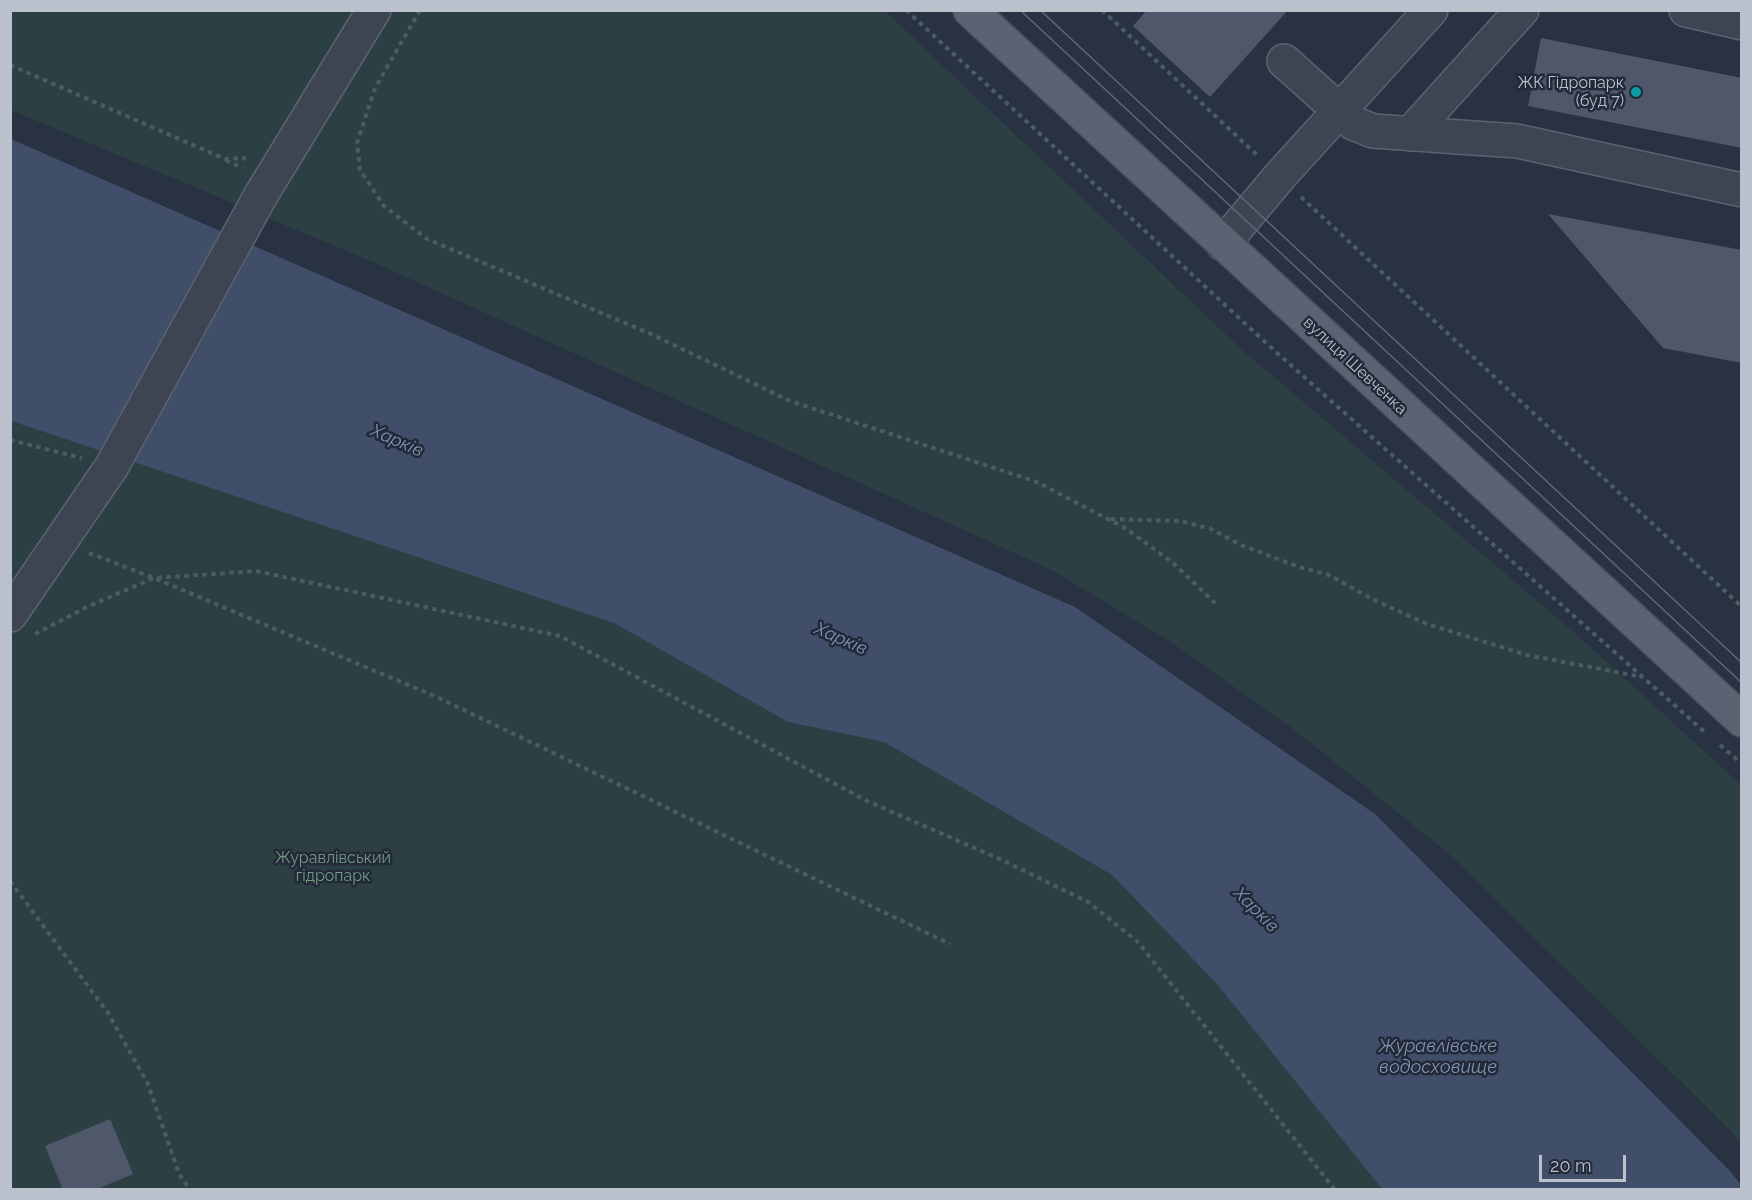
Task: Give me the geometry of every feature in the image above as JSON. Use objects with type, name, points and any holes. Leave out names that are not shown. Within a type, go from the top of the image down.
[{"type":"main road","name":"вулиця Шевченка","points":[[970,10],[1742,720]]},
{"type":"lane","points":[[20,626],[60,542],[112,466],[261,195],[374,10]]},
{"type":"lane","points":[[1223,244],[1280,176],[1431,10]]},
{"type":"lane","points":[[1410,134],[1522,10]]},
{"type":"lane","points":[[1686,10],[1742,22]]},
{"type":"lane","points":[[1284,61],[1353,123],[1373,131],[1517,141],[1742,190]]},
{"type":"path","points":[[420,10],[375,88],[357,143],[360,170],[384,206],[427,239],[651,334],[790,401],[1037,482],[1125,528],[1172,562],[1215,603]]},
{"type":"path","points":[[906,10],[1277,353],[1742,764]]},
{"type":"path","points":[[1102,10],[1742,607]]},
{"type":"path","points":[[10,65],[225,159],[286,155]]},
{"type":"path","points":[[10,440],[112,466]]},
{"type":"path","points":[[1108,519],[1180,521],[1211,529],[1250,549],[1329,575],[1372,599],[1427,624],[1527,655],[1643,677]]},
{"type":"path","points":[[60,542],[154,578],[439,698],[950,944]]},
{"type":"path","points":[[20,626],[89,606],[154,578],[256,571],[560,636],[867,801],[1002,860],[1088,902],[1137,940],[1335,1190]]},
{"type":"path","points":[[10,881],[108,1013],[148,1084],[179,1174],[190,1190]]},
{"type":"green space","points":[[10,11],[885,11],[1241,349],[1575,633],[1741,785],[1741,1143],[1447,852],[1296,731],[1171,642],[1052,570],[373,262],[11,110]]},
{"type":"green space","name":"Журавлівський гідропарк","points":[[10,421],[614,623],[788,722],[884,742],[1112,875],[1217,984],[1382,1189],[11,1189]]},
{"type":"water","name":"Журавлівське водосховище","points":[[11,139],[1075,607],[1375,814],[1730,1171],[1741,1185],[1741,1189],[1382,1189],[1217,984],[1112,875],[884,742],[788,722],[614,623],[11,421]]},
{"type":"building","points":[[1147,10],[1288,10],[1210,97],[1133,26]]},
{"type":"building","name":"ЖК Гідропарк (буд 7)","points":[[1541,38],[1742,78],[1742,148],[1528,106]]},
{"type":"building","points":[[1548,214],[1742,250],[1742,363],[1663,348]]},
{"type":"building","points":[[110,1119],[133,1174],[95,1190],[63,1190],[45,1146]]},
{"type":"tram line","points":[[1020,10],[1742,683]]},
{"type":"tram line","points":[[1040,10],[1742,663]]},
{"type":"place","name":"ЖК Гідропарк (буд 7)","points":[[1636,92]]},
{"type":"water label","name":"Харків","points":[[397,441]]},
{"type":"water label","name":"Харків","points":[[841,639]]},
{"type":"water label","name":"Харків","points":[[1256,910]]}]
